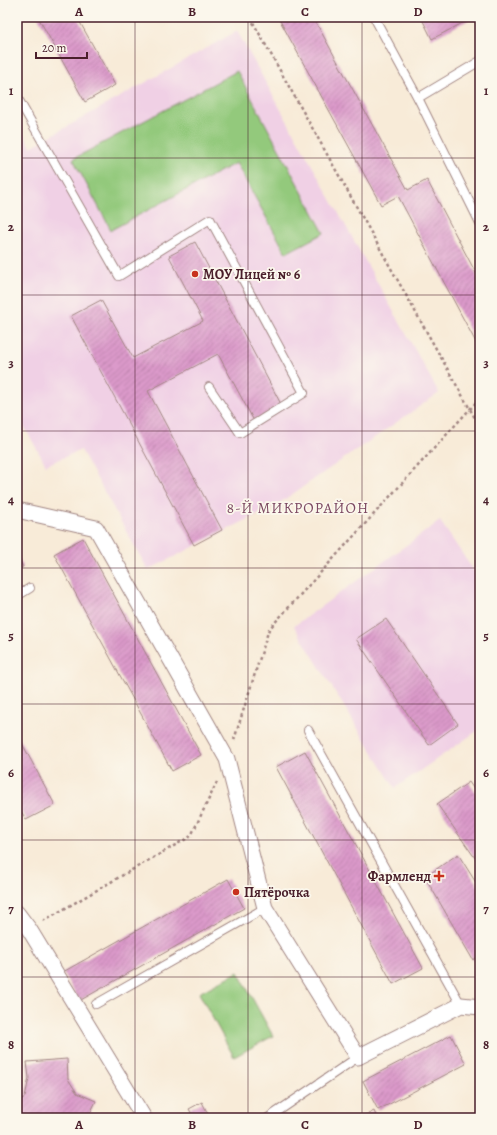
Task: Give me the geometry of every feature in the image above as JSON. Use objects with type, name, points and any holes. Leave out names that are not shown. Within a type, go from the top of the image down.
[{"type":"street","points":[[17,510],[96,528],[227,759],[264,908],[358,1057],[461,1005],[480,1007]]},
{"type":"street","points":[[17,913],[29,929],[144,1118]]},
{"type":"lane","points":[[374,17],[418,98],[480,223]]},
{"type":"lane","points":[[418,98],[480,61]]},
{"type":"lane","points":[[17,97],[119,276],[210,219],[304,393],[240,433],[209,387]]},
{"type":"lane","points":[[17,596],[30,588]]},
{"type":"lane","points":[[308,730],[461,1005]]},
{"type":"lane","points":[[96,1004],[264,908]]},
{"type":"lane","points":[[268,1118],[358,1057]]},
{"type":"path","points":[[250,17],[480,427]]},
{"type":"path","points":[[29,929],[191,836],[227,759],[269,629],[480,398]]},
{"type":"shaded area","name":"МОУ Лицей № 6","points":[[237,31],[439,393],[278,504],[148,570],[81,450],[46,465],[17,414],[17,123],[31,147]]},
{"type":"shaded area","points":[[440,521],[480,580],[480,729],[395,788],[294,626]]},
{"type":"green space","points":[[237,71],[324,233],[286,253],[236,163],[111,230],[73,159]]},
{"type":"green space","points":[[238,972],[273,1036],[234,1057],[199,993]]},
{"type":"building","points":[[38,17],[77,17],[115,85],[85,102]]},
{"type":"building","points":[[278,17],[313,17],[408,190],[427,180],[480,281],[480,350],[398,196],[381,205]]},
{"type":"building","points":[[421,17],[474,17],[432,39]]},
{"type":"building","points":[[195,242],[282,406],[254,421],[218,354],[148,391],[222,530],[194,545],[71,316],[101,300],[133,358],[203,321],[169,256]]},
{"type":"building","points":[[83,538],[201,755],[172,771],[54,554]]},
{"type":"building","points":[[17,555],[23,567],[17,570]]},
{"type":"building","points":[[386,619],[458,724],[429,745],[356,639]]},
{"type":"building","points":[[17,734],[55,805],[26,820],[17,803]]},
{"type":"building","points":[[305,751],[423,968],[393,984],[276,767]]},
{"type":"building","points":[[469,782],[480,798],[480,865],[437,804]]},
{"type":"building","points":[[458,854],[480,889],[480,955],[473,960],[425,877]]},
{"type":"building","points":[[228,879],[244,908],[79,1001],[63,972]]},
{"type":"building","points":[[451,1035],[466,1064],[378,1110],[363,1081]]},
{"type":"building","points":[[67,1059],[68,1079],[77,1093],[96,1101],[88,1118],[17,1118],[17,1102],[25,1097],[29,1078],[27,1062]]},
{"type":"building","points":[[202,1102],[210,1118],[194,1118],[189,1109]]},
{"type":"building","points":[[374,1111],[377,1118],[360,1118]]},
{"type":"place","name":"МОУ Лицей № 6","points":[[195,274]]},
{"type":"place","name":"Фармленд","points":[[439,876]]},
{"type":"place","name":"Пятёрочка","points":[[236,892]]},
{"type":"district","name":"8-Й МИКРОРАЙОН","points":[[298,508]]}]
